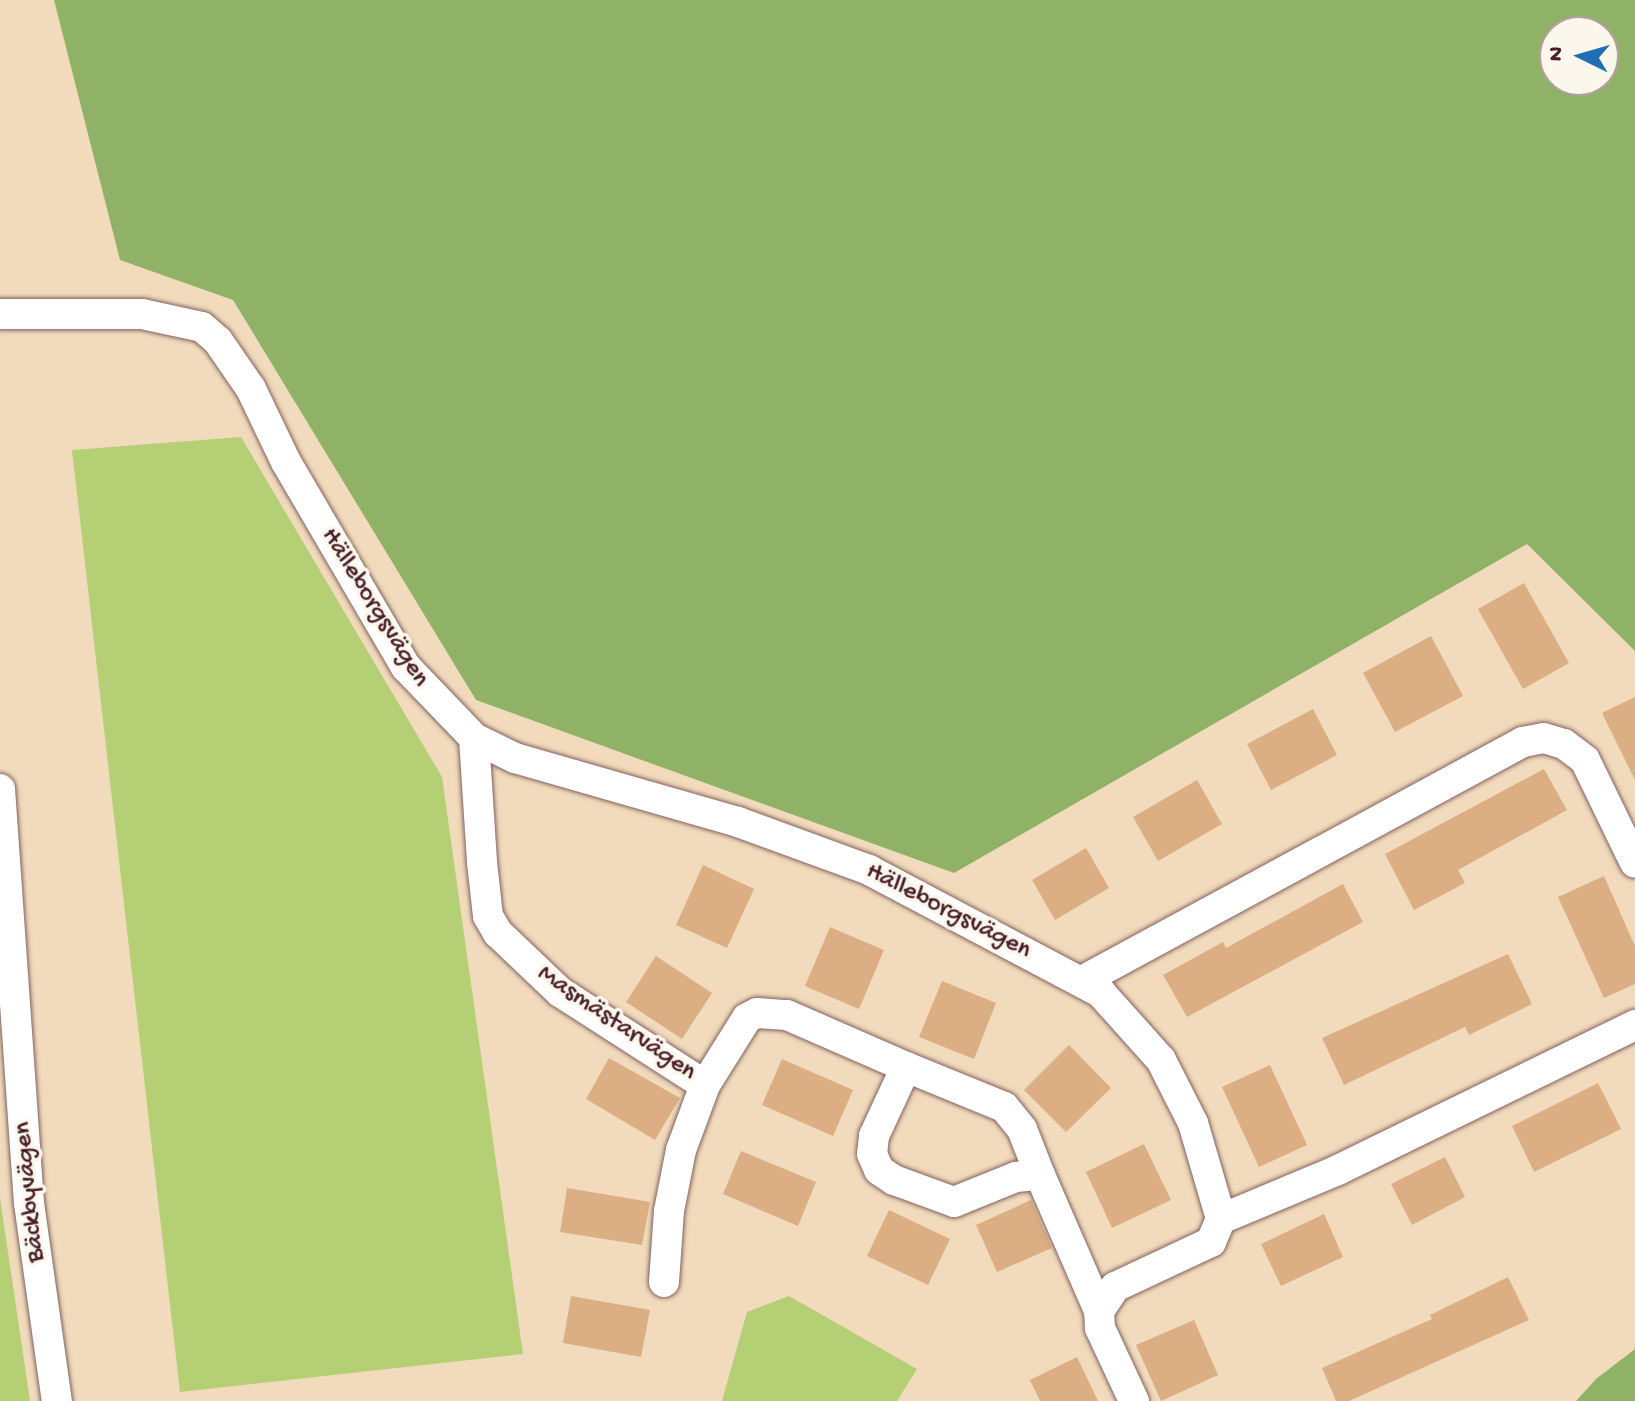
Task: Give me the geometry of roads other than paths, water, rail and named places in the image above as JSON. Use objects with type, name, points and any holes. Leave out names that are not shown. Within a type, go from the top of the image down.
[{"type":"street","name":"Hälleborgsvägen","points":[[0,314],[142,314],[202,327],[218,341],[251,389],[286,462],[406,667],[474,738],[515,758],[738,822],[869,870],[1082,981],[1110,1002],[1161,1060],[1193,1123],[1221,1219]]},
{"type":"street","name":"Masmästarvägen","points":[[474,738],[483,876],[488,916],[498,933],[560,992],[705,1085]]},
{"type":"street","points":[[1082,981],[1523,742],[1544,738],[1564,744],[1585,760],[1635,863]]},
{"type":"street","name":"Bäckbyvägen","points":[[0,789],[29,1203],[57,1401]]},
{"type":"street","name":"Masmästarvägen","points":[[664,1282],[676,1172],[705,1085],[747,1018],[757,1013],[787,1015],[1004,1107],[1022,1129],[1099,1311],[1100,1328],[1134,1401]]},
{"type":"street","points":[[1099,1311],[1115,1287],[1211,1242],[1221,1219],[1338,1170],[1635,1025]]},
{"type":"street","points":[[906,1067],[874,1136],[872,1154],[879,1170],[912,1189],[954,1202],[1016,1177],[1040,1175]]}]
